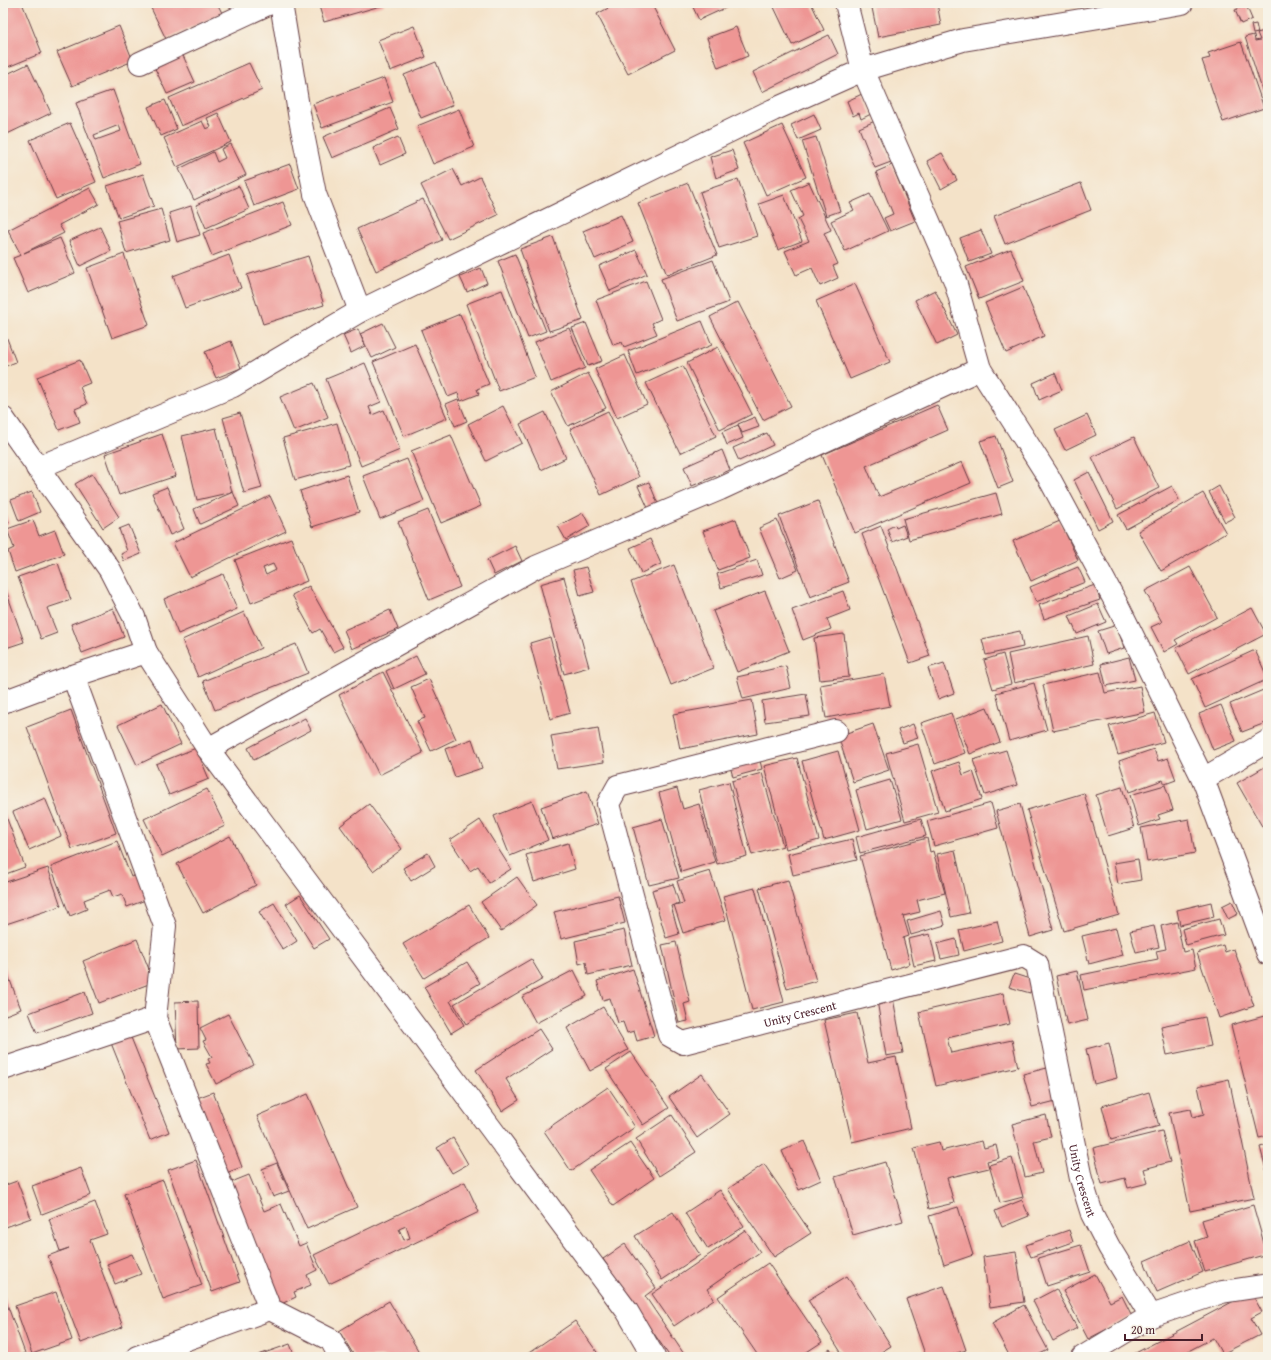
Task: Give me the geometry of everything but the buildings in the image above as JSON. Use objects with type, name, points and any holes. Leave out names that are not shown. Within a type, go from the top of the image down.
[{"type":"street","points":[[140,63],[270,3]]},
{"type":"street","points":[[281,3],[300,119],[315,194],[360,310]]},
{"type":"street","points":[[846,3],[863,70],[955,280],[980,369],[1048,476],[1120,610],[1203,779],[1268,954]]},
{"type":"street","points":[[37,468],[233,386],[360,310],[773,110],[863,70],[964,40],[1182,3]]},
{"type":"street","points":[[208,749],[536,567],[720,490],[980,369]]},
{"type":"street","points":[[3,418],[110,570],[134,616],[146,652],[208,749],[627,1312],[654,1357]]},
{"type":"street","points":[[3,702],[73,676],[146,652]]},
{"type":"street","points":[[73,676],[164,926],[155,1018],[270,1309],[331,1340],[340,1357]]},
{"type":"street","name":"Unity Crescent","points":[[836,731],[618,786],[608,804],[669,1035],[683,1043],[1024,956],[1037,964],[1081,1179],[1092,1214],[1109,1247],[1151,1316]]},
{"type":"street","points":[[1203,779],[1268,741]]},
{"type":"street","points":[[3,1069],[155,1018]]},
{"type":"street","points":[[1083,1357],[1151,1316],[1222,1292],[1268,1285]]},
{"type":"street","points":[[137,1357],[270,1309]]}]
